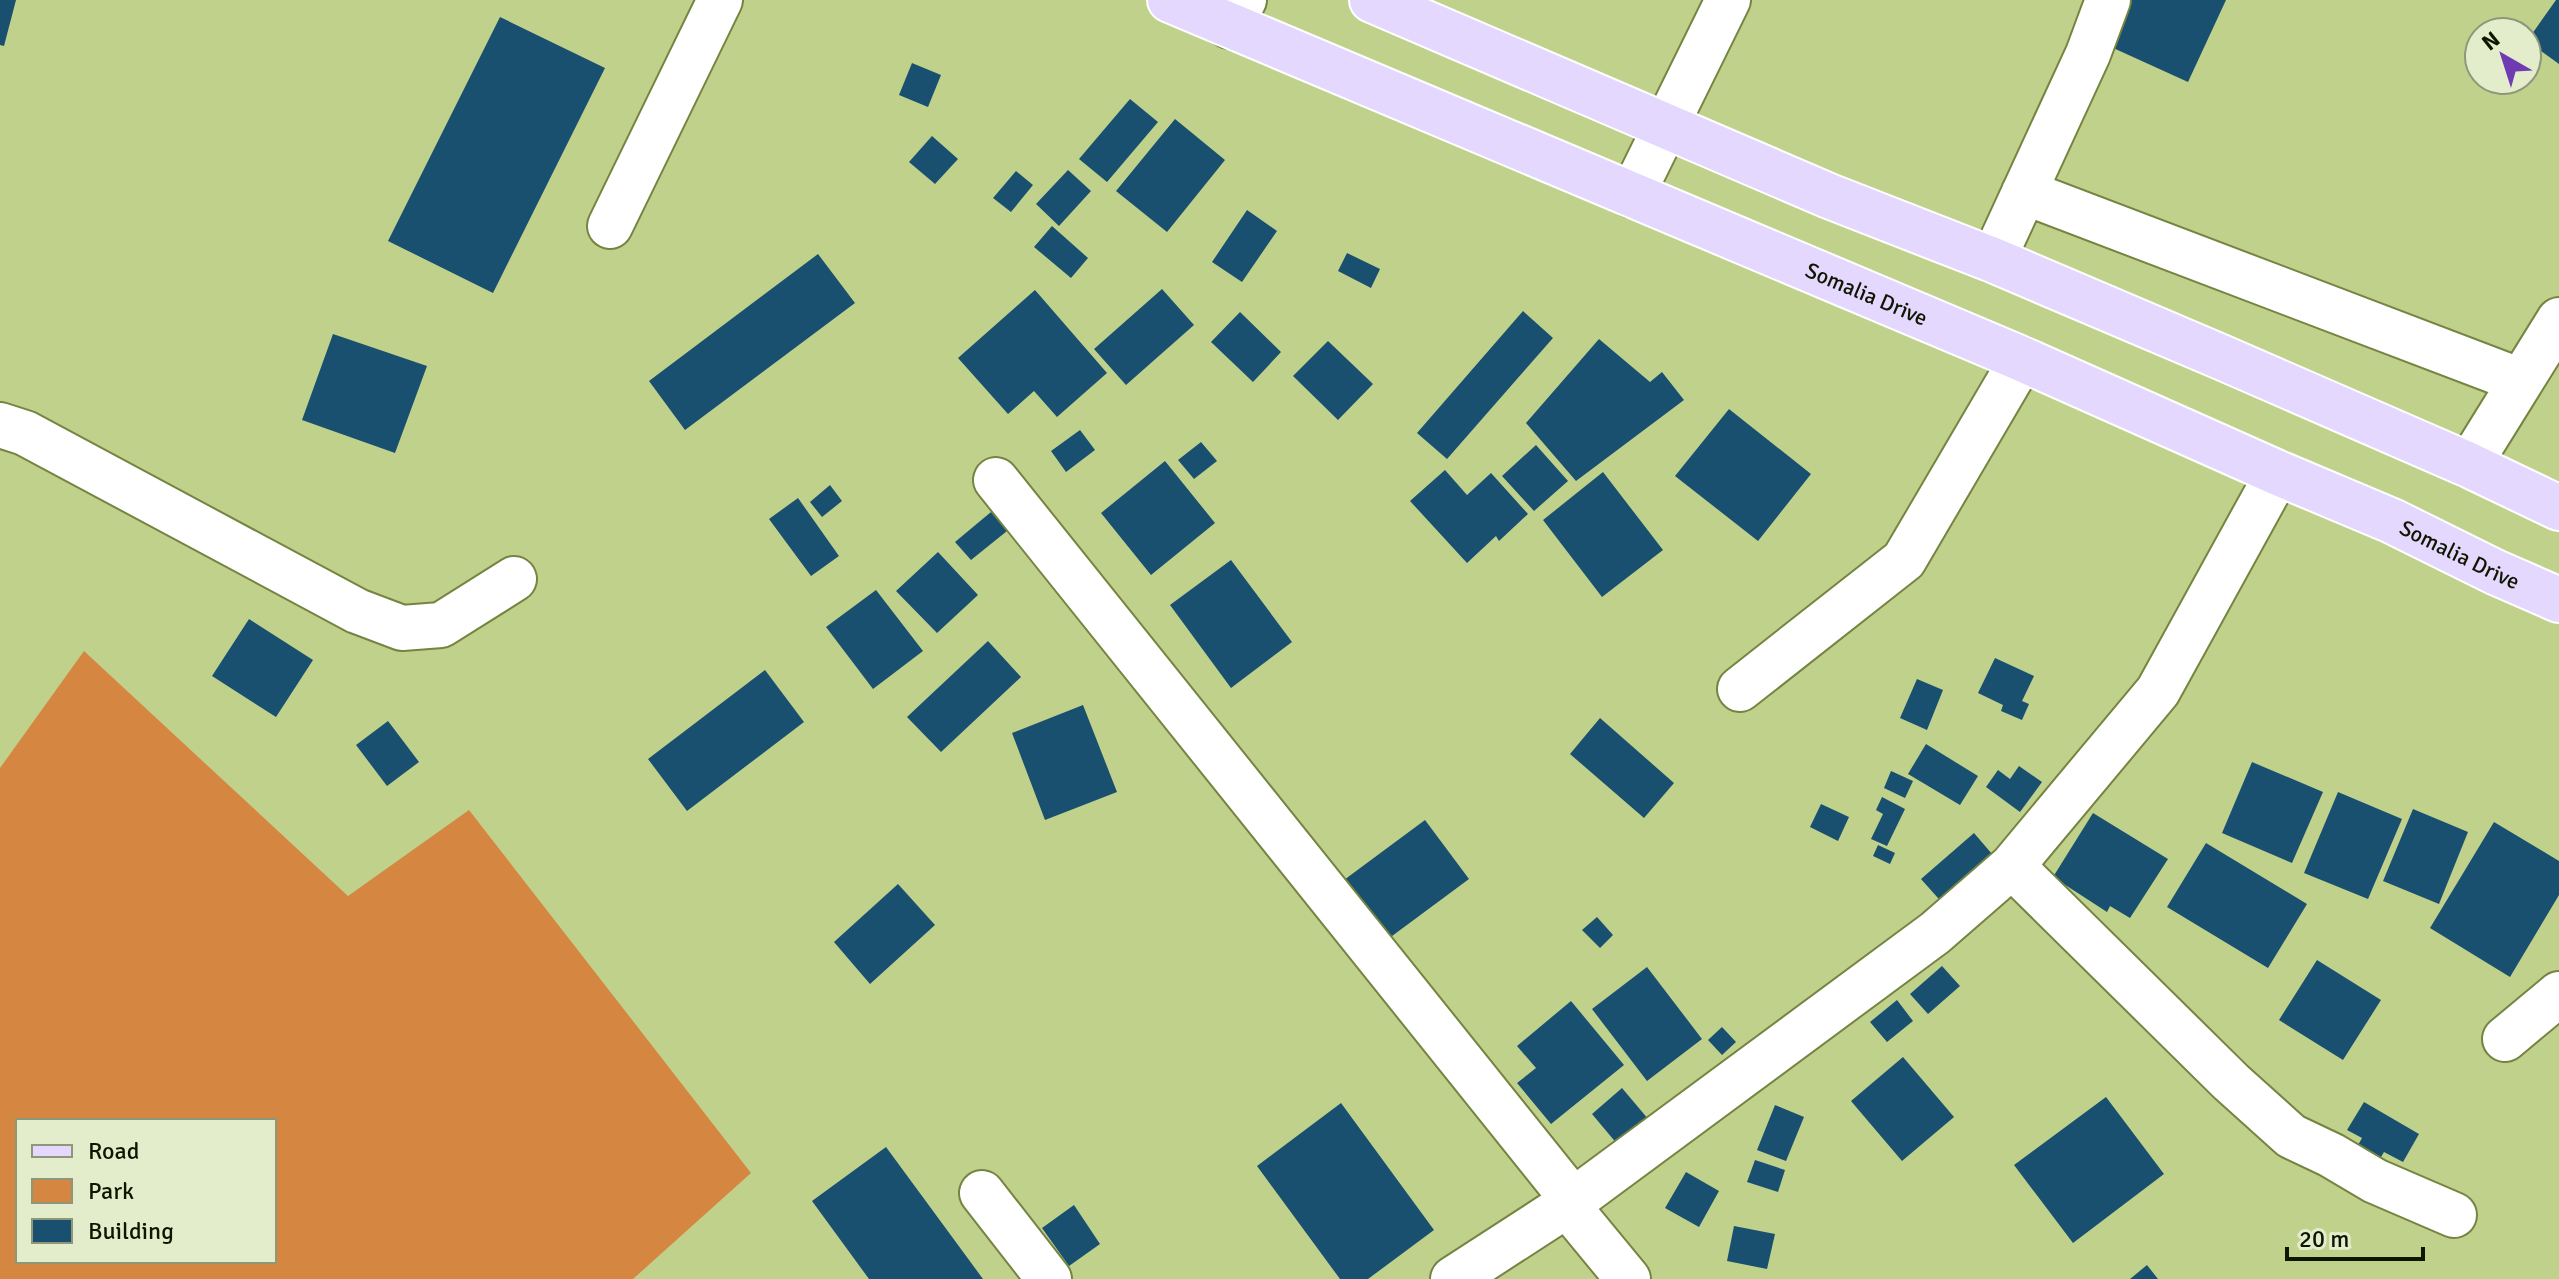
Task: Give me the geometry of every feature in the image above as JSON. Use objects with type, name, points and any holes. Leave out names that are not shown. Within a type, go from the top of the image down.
[{"type":"main road","name":"Somalia Drive","points":[[1170,0],[1236,13],[1632,195],[2022,359],[2392,521],[2559,600]]},
{"type":"main road","points":[[1372,0],[1829,196],[1993,260],[2469,465],[2559,508]]},
{"type":"street","points":[[610,226],[720,0]]},
{"type":"street","points":[[1632,195],[1728,0]]},
{"type":"street","points":[[1993,260],[2088,54],[2108,0]]},
{"type":"street","points":[[2024,192],[2521,381]]},
{"type":"street","points":[[2469,465],[2559,320]]},
{"type":"street","points":[[1740,689],[1904,560],[2022,359]]},
{"type":"street","points":[[0,425],[25,433],[357,611],[402,628],[441,625],[514,579]]},
{"type":"street","points":[[1453,1279],[1570,1202],[1935,933],[2012,866],[2158,691],[2278,473]]},
{"type":"street","points":[[996,480],[1628,1279]]},
{"type":"street","points":[[2012,866],[2231,1082],[2291,1136],[2375,1181],[2454,1215]]},
{"type":"street","points":[[2505,1039],[2559,994]]},
{"type":"street","points":[[982,1193],[1049,1279]]},
{"type":"green space","points":[[84,651],[348,896],[469,810],[751,1173],[633,1279],[0,1279],[0,768]]},
{"type":"building","points":[[0,0],[16,0],[4,46],[0,45]]},
{"type":"building","points":[[2132,0],[2226,0],[2188,82],[2111,47]]},
{"type":"building","points":[[2559,0],[2559,64],[2543,52],[2543,18]]},
{"type":"building","points":[[500,17],[605,68],[493,293],[388,241]]},
{"type":"building","points":[[912,63],[941,75],[928,107],[899,95]]},
{"type":"building","points":[[1130,99],[1158,122],[1107,182],[1079,159]]},
{"type":"building","points":[[1175,119],[1225,160],[1167,232],[1116,191]]},
{"type":"building","points":[[932,136],[958,159],[935,184],[909,162]]},
{"type":"building","points":[[1068,170],[1091,191],[1059,226],[1036,204]]},
{"type":"building","points":[[1016,171],[1033,185],[1011,212],[993,198]]},
{"type":"building","points":[[1247,210],[1277,231],[1242,282],[1212,262]]},
{"type":"building","points":[[1052,226],[1088,258],[1071,278],[1034,247]]},
{"type":"building","points":[[1347,253],[1380,269],[1371,288],[1338,271]]},
{"type":"building","points":[[818,254],[855,303],[685,430],[649,381]]},
{"type":"building","points":[[1162,289],[1194,325],[1126,385],[1094,349]]},
{"type":"building","points":[[1035,290],[1107,373],[1057,417],[1034,391],[1008,414],[958,358]]},
{"type":"building","points":[[1523,311],[1553,338],[1447,459],[1417,433]]},
{"type":"building","points":[[1240,312],[1281,352],[1253,382],[1211,342]]},
{"type":"building","points":[[333,334],[427,366],[395,453],[302,420]]},
{"type":"building","points":[[1599,339],[1650,382],[1662,372],[1684,400],[1576,481],[1526,423]]},
{"type":"building","points":[[1328,341],[1373,384],[1338,420],[1293,376]]},
{"type":"building","points":[[1729,409],[1811,474],[1758,541],[1675,476]]},
{"type":"building","points":[[1080,430],[1095,450],[1066,472],[1051,451]]},
{"type":"building","points":[[1201,442],[1217,461],[1194,479],[1178,460]]},
{"type":"building","points":[[1536,445],[1568,481],[1534,511],[1502,476]]},
{"type":"building","points":[[1165,461],[1215,523],[1151,575],[1101,513]]},
{"type":"building","points":[[1445,470],[1467,495],[1491,473],[1528,514],[1499,541],[1496,536],[1467,563],[1410,501]]},
{"type":"building","points":[[1603,472],[1663,550],[1602,597],[1543,520]]},
{"type":"building","points":[[830,485],[842,501],[822,517],[810,502]]},
{"type":"building","points":[[798,498],[839,556],[811,576],[769,519]]},
{"type":"building","points":[[991,512],[1007,531],[971,560],[955,542]]},
{"type":"building","points":[[938,552],[978,595],[937,633],[896,591]]},
{"type":"building","points":[[1231,560],[1292,642],[1231,688],[1170,605]]},
{"type":"building","points":[[876,590],[923,651],[873,689],[826,627]]},
{"type":"building","points":[[249,619],[313,660],[276,717],[212,676]]},
{"type":"building","points":[[988,641],[1021,677],[941,752],[907,717]]},
{"type":"building","points":[[1995,658],[2034,676],[2022,701],[2029,704],[2022,720],[2001,711],[2003,705],[1978,693]]},
{"type":"building","points":[[765,670],[804,722],[687,811],[648,759]]},
{"type":"building","points":[[1917,679],[1943,690],[1927,730],[1900,718]]},
{"type":"building","points":[[1083,705],[1117,792],[1045,820],[1012,733]]},
{"type":"building","points":[[1600,718],[1674,783],[1644,818],[1570,754]]},
{"type":"building","points":[[388,721],[419,762],[387,786],[356,745]]},
{"type":"building","points":[[1926,744],[1978,776],[1960,805],[1908,774]]},
{"type":"building","points":[[2252,762],[2323,792],[2292,863],[2222,833]]},
{"type":"building","points":[[2019,766],[2042,782],[2020,812],[1986,787],[1998,770],[2010,779]]},
{"type":"building","points":[[1891,771],[1913,781],[1905,798],[1884,788]]},
{"type":"building","points":[[2338,792],[2402,819],[2368,899],[2304,873]]},
{"type":"building","points":[[1882,797],[1905,809],[1887,846],[1871,839],[1883,814],[1876,810]]},
{"type":"building","points":[[1821,804],[1849,817],[1838,841],[1810,827]]},
{"type":"building","points":[[2413,809],[2468,832],[2439,904],[2383,881]]},
{"type":"building","points":[[2093,813],[2168,859],[2130,918],[2110,906],[2107,912],[2053,877]]},
{"type":"building","points":[[1425,820],[1469,879],[1388,939],[1344,880]]},
{"type":"building","points":[[2494,822],[2559,861],[2559,895],[2510,977],[2430,928]]},
{"type":"building","points":[[1974,833],[1998,861],[1946,907],[1921,879]]},
{"type":"building","points":[[2206,843],[2307,904],[2268,968],[2167,907]]},
{"type":"building","points":[[1878,845],[1895,853],[1890,864],[1873,856]]},
{"type":"building","points":[[898,884],[935,925],[870,984],[834,942]]},
{"type":"building","points":[[1597,917],[1613,935],[1600,948],[1582,930]]},
{"type":"building","points":[[2317,960],[2381,1000],[2343,1060],[2279,1020]]},
{"type":"building","points":[[1942,966],[1960,986],[1928,1014],[1910,994]]},
{"type":"building","points":[[1647,967],[1702,1039],[1647,1081],[1592,1009]]},
{"type":"building","points":[[1897,1000],[1913,1021],[1887,1042],[1870,1022]]},
{"type":"building","points":[[1571,1001],[1624,1065],[1551,1124],[1517,1083],[1536,1068],[1517,1046]]},
{"type":"building","points":[[1722,1027],[1736,1042],[1722,1055],[1708,1040]]},
{"type":"building","points":[[1903,1057],[1954,1117],[1902,1161],[1851,1101]]},
{"type":"building","points":[[1622,1088],[1649,1120],[1618,1145],[1592,1114]]},
{"type":"building","points":[[2106,1097],[2164,1174],[2073,1243],[2014,1165]]},
{"type":"building","points":[[2364,1102],[2419,1134],[2403,1162],[2384,1152],[2374,1169],[2352,1156],[2362,1138],[2347,1130]]},
{"type":"building","points":[[1341,1103],[1434,1230],[1368,1279],[1340,1279],[1257,1166]]},
{"type":"building","points":[[1775,1105],[1804,1117],[1786,1161],[1757,1150]]},
{"type":"building","points":[[886,1147],[983,1279],[869,1279],[812,1201]]},
{"type":"building","points":[[1755,1160],[1785,1170],[1778,1192],[1747,1182]]},
{"type":"building","points":[[1686,1172],[1719,1191],[1699,1227],[1665,1208]]},
{"type":"building","points":[[1074,1205],[1100,1244],[1069,1266],[1042,1228]]},
{"type":"building","points":[[1734,1226],[1775,1234],[1767,1269],[1727,1261]]},
{"type":"building","points":[[2147,1265],[2158,1279],[2130,1279]]}]
